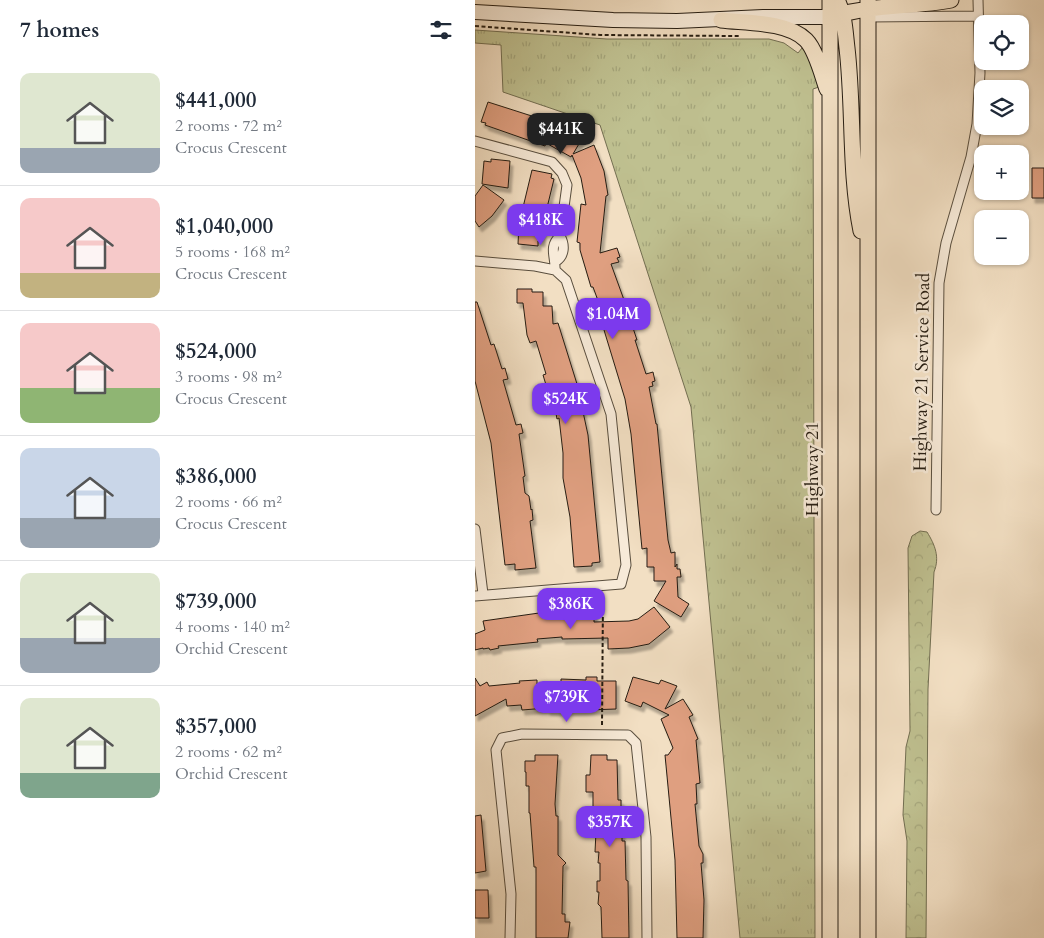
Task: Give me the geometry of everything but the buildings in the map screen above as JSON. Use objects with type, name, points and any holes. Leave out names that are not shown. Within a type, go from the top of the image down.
[{"type":"main road","name":"Highway 21","points":[[830,0],[838,12],[831,100],[830,938]]},
{"type":"main road","points":[[475,12],[613,20],[721,20],[838,12],[864,8],[928,4],[951,0]]},
{"type":"main road","points":[[864,8],[867,261],[868,938]]},
{"type":"main road","points":[[838,12],[849,65],[855,204],[867,261]]},
{"type":"main road","points":[[721,20],[787,28],[806,40],[813,51],[831,100]]},
{"type":"street","name":"Highway 21 Service Road","points":[[977,0],[977,15]]},
{"type":"street","points":[[864,8],[974,16]]},
{"type":"street","name":"Highway 21 Service Road","points":[[936,510],[939,283],[946,243],[975,138],[980,70]]},
{"type":"street","points":[[475,141],[552,162],[562,173],[567,185],[560,236],[553,247],[553,257],[555,266],[566,280],[611,414],[626,565],[621,584],[479,595],[475,529]]},
{"type":"street","points":[[475,261],[555,266]]},
{"type":"street","points":[[510,938],[511,894],[496,750],[502,738],[522,734],[628,736],[636,743],[646,837],[647,938]]},
{"type":"path","points":[[475,26],[600,35],[747,36]]},
{"type":"path","points":[[602,726],[603,597]]},
{"type":"green space","points":[[475,30],[607,39],[769,39],[784,43],[798,53],[802,48],[806,49],[819,87],[813,89],[815,938],[740,938],[691,407],[600,125],[503,92],[501,45],[475,43]]},
{"type":"green space","points":[[920,531],[927,532],[937,556],[934,572],[928,689],[926,938],[906,938],[907,841],[903,815],[906,747],[910,731],[908,548],[912,536]]}]
